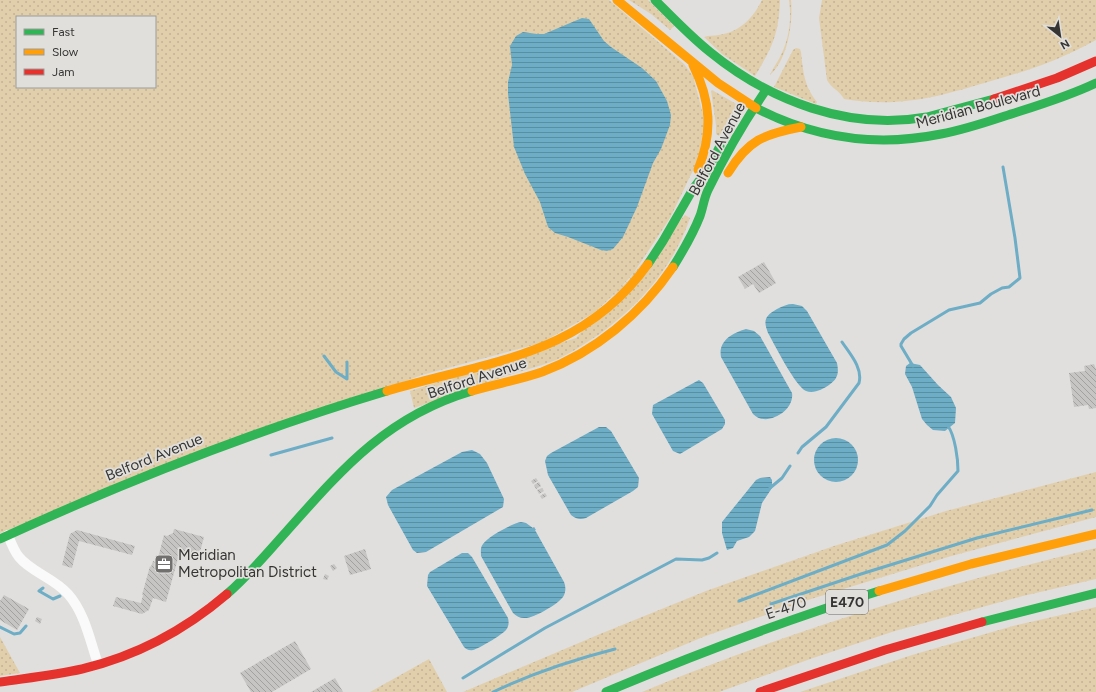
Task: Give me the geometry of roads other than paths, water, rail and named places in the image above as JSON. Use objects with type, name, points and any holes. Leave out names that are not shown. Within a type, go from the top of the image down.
[{"type":"main road","name":"Meridian Boulevard","points":[[617,0],[720,85],[750,96],[766,90],[800,106],[834,115],[867,120],[903,120],[938,115],[1042,85],[1066,76],[1096,61]]},
{"type":"main road","name":"Meridian Boulevard","points":[[655,0],[716,56],[736,72],[755,107],[780,120],[819,133],[857,139],[885,140],[925,138],[962,129],[1049,103],[1069,96],[1096,83]]},
{"type":"main road","points":[[692,62],[704,90],[709,120],[706,149],[694,187]]},
{"type":"main road","name":"Belford Avenue","points":[[0,682],[63,672],[98,664],[126,655],[162,639],[216,604],[245,577],[351,461],[365,448],[392,428],[418,412],[447,399],[529,376],[548,369],[580,354],[605,337],[638,309],[662,282],[677,260],[699,220],[706,193],[766,90]]},
{"type":"main road","points":[[724,181],[740,154],[749,146],[773,133],[801,127]]},
{"type":"main road","name":"Belford Avenue","points":[[4,537],[131,481],[193,456],[263,431],[381,393],[522,356],[560,341],[590,323],[616,302],[630,288],[663,244],[694,187],[704,175],[724,139]]},
{"type":"main road","points":[[699,220],[714,199]]},
{"type":"main road","name":"E-470","points":[[606,692],[726,644],[791,620],[959,568],[1096,534]]},
{"type":"main road","points":[[760,692],[867,655],[933,635],[1016,612],[1096,593]]},
{"type":"street","points":[[4,537],[20,558],[59,586],[74,602],[82,618],[98,664]]},
{"type":"water","points":[[582,18],[589,19],[604,41],[642,68],[656,81],[667,101],[671,115],[670,125],[661,149],[653,163],[637,207],[623,237],[613,249],[607,251],[555,233],[548,227],[540,202],[525,174],[514,147],[508,94],[508,82],[512,65],[510,46],[516,36],[523,32],[544,34]]},
{"type":"water","points":[[793,304],[802,306],[807,311],[837,363],[838,373],[836,378],[829,385],[818,391],[809,392],[801,388],[791,374],[766,329],[765,322],[770,314],[783,306]]},
{"type":"water","points":[[746,329],[754,331],[760,336],[792,393],[792,400],[789,406],[778,416],[772,418],[759,418],[753,414],[721,357],[722,346],[727,338]]},
{"type":"water","points":[[910,363],[920,365],[951,397],[956,408],[955,423],[945,431],[933,430],[922,419],[912,387],[905,374],[906,366]]},
{"type":"water","points":[[699,380],[703,383],[725,420],[725,424],[722,429],[680,454],[673,451],[652,414],[653,405]]},
{"type":"water","points":[[599,427],[606,427],[611,431],[639,478],[638,487],[586,518],[578,519],[571,515],[548,475],[545,461],[547,456],[551,453]]},
{"type":"water","points":[[832,438],[840,438],[845,439],[852,444],[857,451],[857,469],[852,476],[845,481],[832,482],[824,479],[817,472],[814,464],[814,456],[817,448],[824,441]]},
{"type":"water","points":[[472,450],[480,454],[487,463],[504,499],[503,507],[426,552],[417,553],[413,550],[388,505],[386,497],[392,490],[462,452]]},
{"type":"water","points":[[770,477],[772,480],[772,488],[762,503],[755,531],[749,537],[737,541],[733,548],[727,550],[722,533],[722,522],[756,480]]},
{"type":"water","points":[[521,522],[526,523],[533,528],[534,527],[536,530],[564,582],[565,588],[565,593],[560,600],[539,614],[528,618],[518,617],[513,613],[481,556],[481,548],[485,541],[495,534]]},
{"type":"water","points":[[462,553],[468,553],[472,557],[509,621],[508,627],[504,632],[485,645],[472,650],[468,650],[464,647],[427,586],[428,575],[430,572]]},
{"type":"waterway","points":[[913,366],[901,346],[904,339],[911,333],[949,310],[980,303],[991,294],[1002,288],[1009,287],[1020,278],[1003,167]]},
{"type":"waterway","points":[[798,453],[802,447],[826,427],[859,383],[860,377],[857,367],[852,356],[842,342]]},
{"type":"waterway","points":[[324,356],[336,372],[347,379],[347,362]]},
{"type":"waterway","points":[[739,601],[887,545],[905,531],[930,506],[937,495],[958,471],[957,454],[948,426]]},
{"type":"waterway","points":[[271,455],[332,438]]},
{"type":"waterway","points":[[770,488],[782,478],[790,466]]},
{"type":"waterway","points":[[771,604],[977,538],[1092,510]]},
{"type":"waterway","points":[[463,678],[545,628],[676,559],[702,560],[717,553]]},
{"type":"waterway","points":[[43,588],[39,591],[53,599],[60,596]]},
{"type":"waterway","points":[[0,627],[14,634],[20,633],[26,626]]},
{"type":"waterway","points":[[493,692],[553,668],[615,649]]},
{"type":"place","name":"Meridian Metropolitan District","points":[[164,564]]}]
